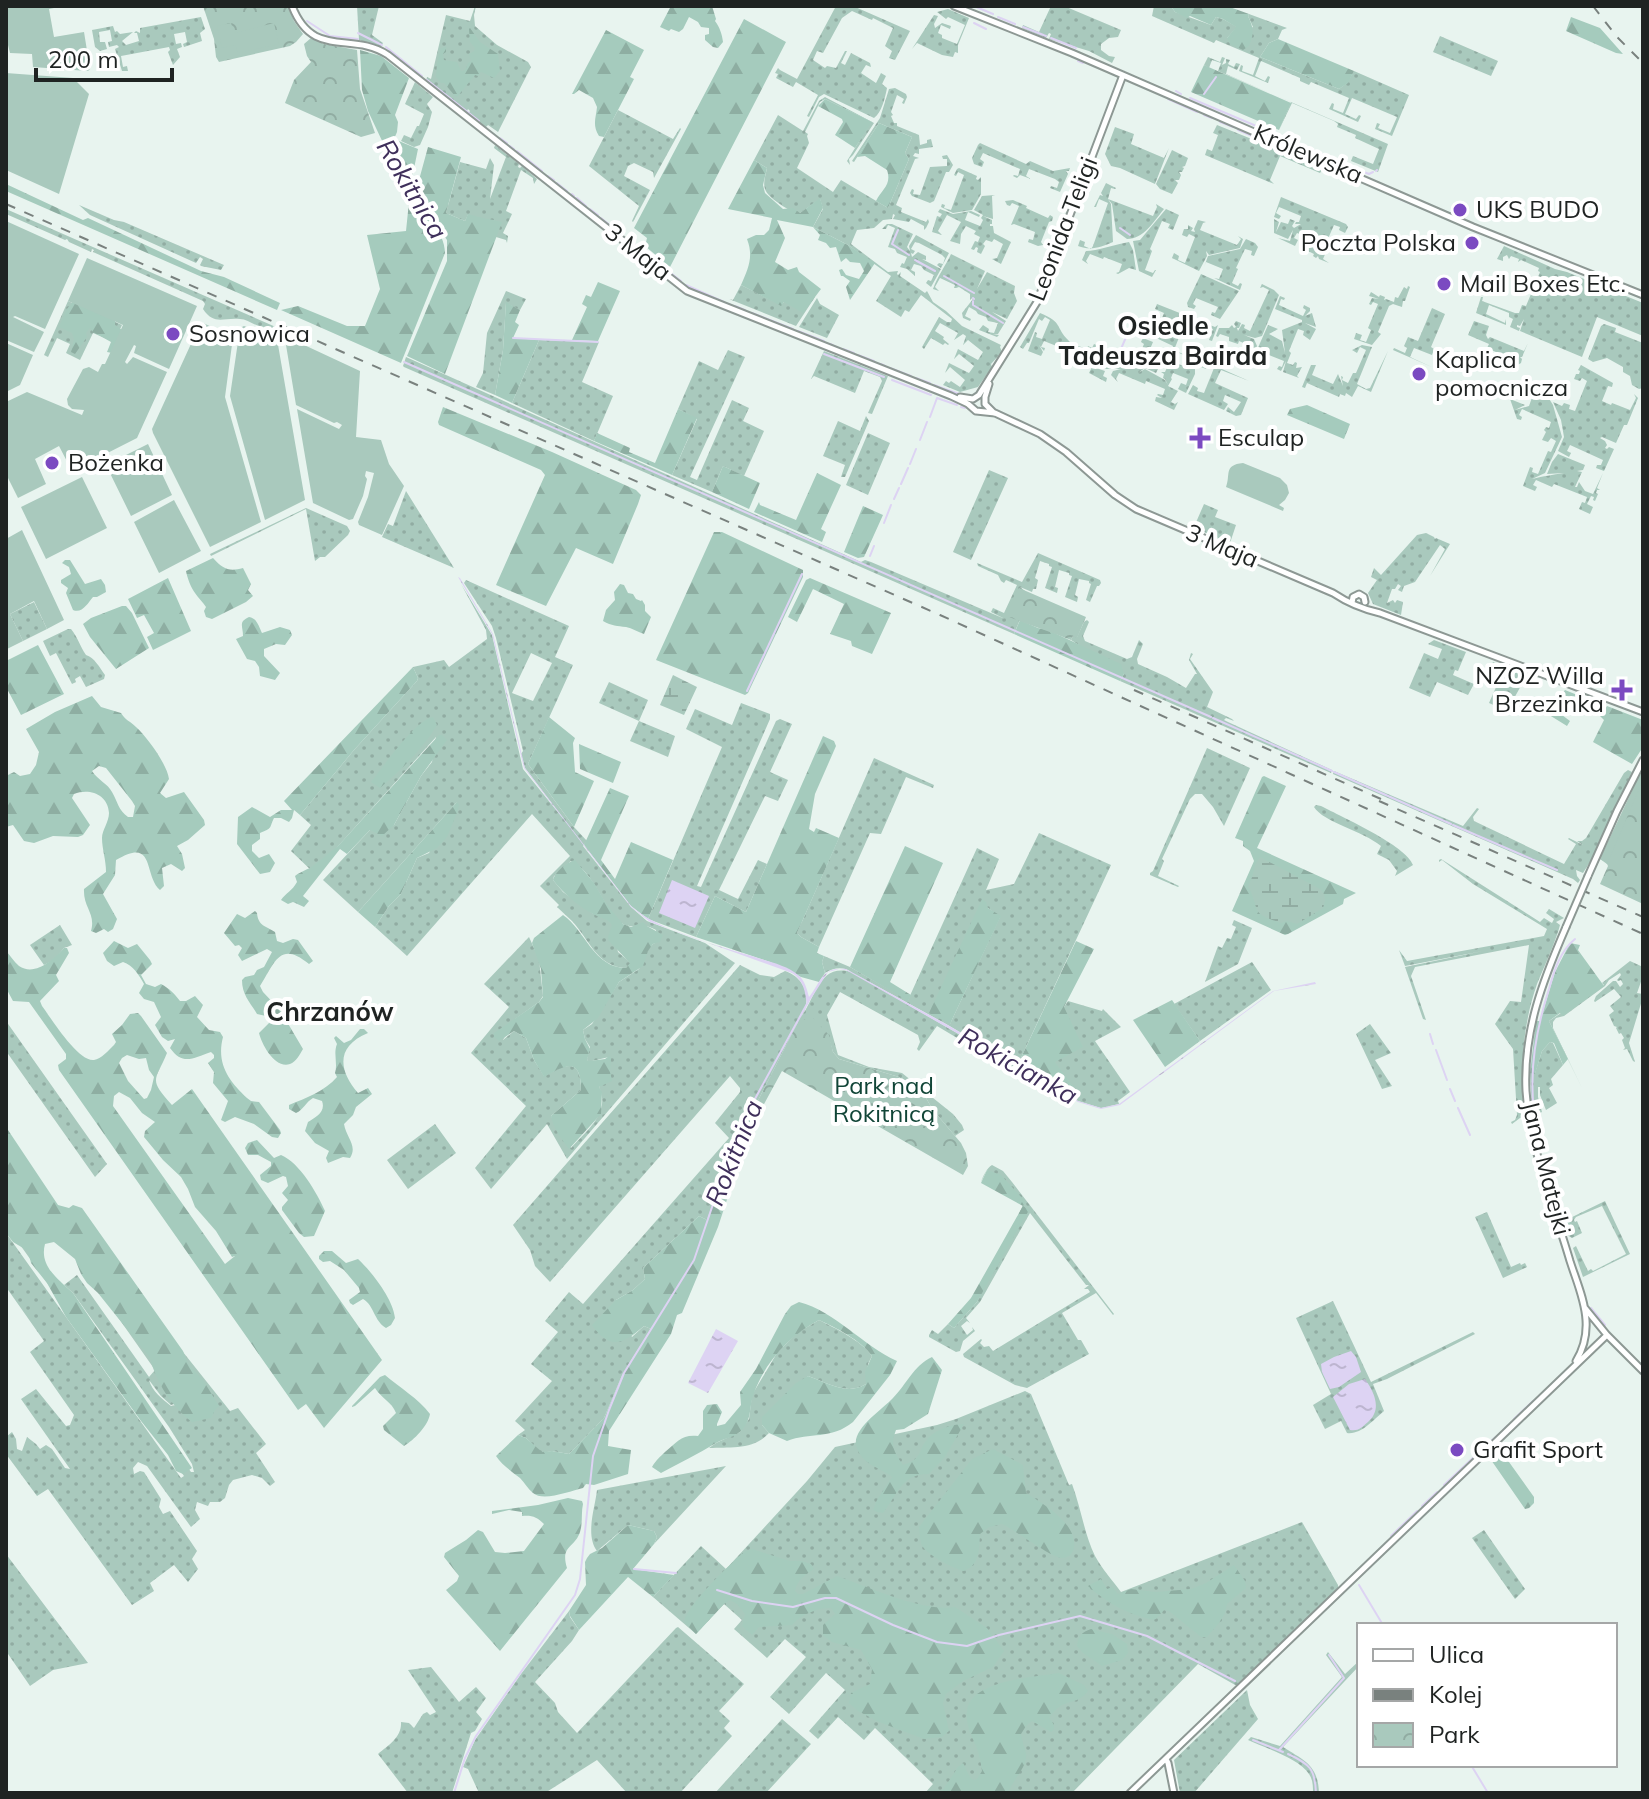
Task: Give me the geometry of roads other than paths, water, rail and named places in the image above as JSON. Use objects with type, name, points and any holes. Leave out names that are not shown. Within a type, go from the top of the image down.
[{"type":"street","name":"3 Maja","points":[[292,6],[301,24],[315,36],[332,43],[378,49],[388,55],[687,291],[951,396],[974,410],[995,413],[1027,427],[1049,440],[1136,509],[1333,593],[1355,607],[1363,604]]},
{"type":"street","name":"Królewska","points":[[954,6],[1282,142],[1473,227],[1643,295]]},
{"type":"street","name":"Królewska","points":[[962,6],[973,13]]},
{"type":"street","name":"Leonida Teligi","points":[[976,398],[992,377],[1041,292],[1123,75]]},
{"type":"street","name":"Leonida Teligi","points":[[985,403],[992,377]]},
{"type":"street","name":"3 Maja","points":[[951,396],[981,398],[995,413]]},
{"type":"street","points":[[972,406],[976,398]]},
{"type":"street","points":[[980,411],[985,403]]},
{"type":"street","name":"3 Maja","points":[[1333,593],[1354,596]]},
{"type":"street","points":[[1352,604],[1354,596],[1362,595],[1363,604],[1380,613],[1642,713]]},
{"type":"street","name":"Jana Matejki","points":[[1572,1368],[1586,1336],[1584,1307],[1530,1122],[1526,1088],[1527,1047],[1544,979],[1617,811],[1643,760]]},
{"type":"street","points":[[1584,1307],[1643,1371]]},
{"type":"street","points":[[1130,1793],[1607,1335]]},
{"type":"street","points":[[1166,1759],[1174,1793]]},
{"type":"water","points":[[458,577],[493,634],[525,768],[631,906],[673,930],[650,922],[631,907],[524,768],[492,634]]},
{"type":"water","points":[[672,880],[709,896],[695,928],[659,913]]},
{"type":"water","points":[[707,942],[788,969],[802,980],[809,997],[828,972],[807,1005],[805,991],[792,973]]},
{"type":"water","name":"Rokicianka","points":[[839,969],[846,969],[946,1024],[1078,1101],[1101,1108],[1119,1104],[1273,991],[1315,982],[1274,991],[1120,1105],[1101,1109],[1078,1102],[846,970]]},
{"type":"water","points":[[716,1329],[738,1341],[708,1393],[688,1383]]},
{"type":"water","points":[[1351,1351],[1361,1372],[1339,1387],[1330,1389],[1321,1364]]},
{"type":"water","points":[[1365,1379],[1374,1396],[1375,1412],[1362,1427],[1350,1430],[1333,1397],[1349,1384]]},
{"type":"waterway","points":[[974,6],[993,14]]},
{"type":"waterway","points":[[998,17],[1015,24]]},
{"type":"waterway","points":[[307,21],[330,36],[358,39]]},
{"type":"waterway","points":[[974,23],[986,29]]},
{"type":"waterway","points":[[1023,27],[1046,36]]},
{"type":"waterway","points":[[358,33],[382,45]]},
{"type":"waterway","points":[[1051,38],[1076,48]]},
{"type":"waterway","points":[[386,47],[422,76]]},
{"type":"waterway","points":[[1078,61],[1083,63]]},
{"type":"waterway","points":[[1204,94],[1216,77]]},
{"type":"waterway","points":[[427,80],[479,121]]},
{"type":"waterway","points":[[1176,91],[1181,94]]},
{"type":"waterway","points":[[1190,98],[1280,136]]},
{"type":"waterway","points":[[1168,99],[1197,112]]},
{"type":"waterway","points":[[1204,115],[1212,118]]},
{"type":"waterway","points":[[1220,122],[1233,127]]},
{"type":"waterway","points":[[1238,130],[1271,144]]},
{"type":"waterway","points":[[500,138],[507,143]]},
{"type":"waterway","points":[[1288,140],[1345,164]]},
{"type":"waterway","points":[[510,146],[514,149]]},
{"type":"waterway","points":[[517,151],[542,171]]},
{"type":"waterway","points":[[1311,160],[1329,168]]},
{"type":"waterway","points":[[1349,166],[1369,174],[1373,172]]},
{"type":"waterway","points":[[548,176],[554,180]]},
{"type":"waterway","points":[[557,183],[567,191]]},
{"type":"waterway","points":[[1395,197],[1438,215]]},
{"type":"waterway","points":[[577,198],[586,206]]},
{"type":"waterway","points":[[590,209],[598,215]]},
{"type":"waterway","points":[[601,218],[622,235]]},
{"type":"waterway","points":[[1120,228],[1130,235]]},
{"type":"waterway","points":[[898,230],[892,244],[909,255]]},
{"type":"waterway","points":[[630,241],[666,269]]},
{"type":"waterway","points":[[915,260],[935,271]]},
{"type":"waterway","points":[[672,274],[681,281]]},
{"type":"waterway","points":[[944,276],[974,293]]},
{"type":"waterway","points":[[686,285],[724,302]]},
{"type":"waterway","points":[[973,301],[973,305],[1003,323]]},
{"type":"waterway","points":[[735,306],[745,310]]},
{"type":"waterway","points":[[752,313],[793,329]]},
{"type":"waterway","points":[[798,331],[824,341]]},
{"type":"waterway","points":[[1117,358],[1127,335]]},
{"type":"waterway","points":[[513,338],[598,342]]},
{"type":"waterway","points":[[831,344],[838,348]]},
{"type":"waterway","points":[[843,349],[854,353]]},
{"type":"waterway","points":[[824,354],[884,377]]},
{"type":"waterway","points":[[858,355],[874,361]]},
{"type":"waterway","points":[[404,362],[1211,717]]},
{"type":"waterway","points":[[881,364],[885,366]]},
{"type":"waterway","points":[[890,368],[911,376]]},
{"type":"waterway","points":[[916,378],[930,383]]},
{"type":"waterway","points":[[892,380],[931,395]]},
{"type":"waterway","points":[[934,385],[959,394]]},
{"type":"waterway","points":[[930,417],[937,398],[957,405]]},
{"type":"waterway","points":[[961,407],[965,408]]},
{"type":"waterway","points":[[920,440],[927,422]]},
{"type":"waterway","points":[[910,464],[916,449]]},
{"type":"waterway","points":[[901,484],[908,468]]},
{"type":"waterway","points":[[894,499],[899,488]]},
{"type":"waterway","points":[[884,523],[891,505]]},
{"type":"waterway","points":[[870,556],[874,546]]},
{"type":"waterway","points":[[747,691],[802,574]]},
{"type":"waterway","points":[[1213,718],[1332,771]]},
{"type":"waterway","points":[[1334,772],[1451,824]]},
{"type":"waterway","points":[[1453,825],[1557,870]]},
{"type":"waterway","points":[[1534,1112],[1533,1065],[1540,1019],[1558,962],[1575,939]]},
{"type":"waterway","name":"Rokitnica","points":[[454,1793],[476,1736],[575,1595],[580,1579],[593,1456],[609,1410],[624,1373],[694,1260],[739,1128],[808,1002]]},
{"type":"waterway","points":[[1430,1034],[1433,1044]]},
{"type":"waterway","points":[[1436,1050],[1447,1080]]},
{"type":"waterway","points":[[1450,1089],[1455,1101]]},
{"type":"waterway","points":[[1458,1108],[1470,1135]]},
{"type":"waterway","points":[[1591,1308],[1605,1325]]},
{"type":"waterway","points":[[1514,1419],[1533,1401]]},
{"type":"waterway","points":[[1503,1430],[1507,1426]]},
{"type":"waterway","points":[[1490,1442],[1497,1436]]},
{"type":"waterway","points":[[1480,1451],[1485,1447]]},
{"type":"waterway","points":[[1444,1485],[1476,1455]]},
{"type":"waterway","points":[[1422,1506],[1437,1492]]},
{"type":"waterway","points":[[1391,1536],[1417,1511]]},
{"type":"waterway","points":[[634,1569],[676,1573]]},
{"type":"waterway","points":[[1359,1585],[1382,1623]]},
{"type":"waterway","points":[[717,1590],[752,1601],[793,1607],[836,1598],[937,1642],[967,1646],[999,1635],[1080,1616],[1147,1636],[1235,1681]]},
{"type":"waterway","points":[[1279,1750],[1344,1678],[1329,1655]]},
{"type":"waterway","points":[[1253,1740],[1283,1752]]},
{"type":"waterway","points":[[1288,1754],[1310,1768],[1316,1793]]},
{"type":"waterway","points":[[1472,1767],[1488,1793]]},
{"type":"railway","points":[[1593,6],[1617,37],[1643,63]]},
{"type":"railway","points":[[6,204],[940,615],[1643,934]]},
{"type":"railway","points":[[1134,690],[1390,803]]},
{"type":"railway","points":[[1379,801],[1643,917]]},
{"type":"place","name":"UKS BUDO","points":[[1460,210]]},
{"type":"place","name":"Poczta Polska","points":[[1472,243]]},
{"type":"place","name":"Mail Boxes Etc.","points":[[1444,284]]},
{"type":"place","name":"Sosnowica","points":[[173,334]]},
{"type":"place","name":"Kaplica pomocnicza","points":[[1419,374]]},
{"type":"place","name":"Esculap","points":[[1200,438]]},
{"type":"place","name":"Bożenka","points":[[52,463]]},
{"type":"place","name":"NZOZ Willa Brzezinka","points":[[1622,690]]},
{"type":"place","name":"Grafit Sport","points":[[1457,1450]]},
{"type":"district","name":"Osiedle Tadeusza Bairda","points":[[1163,341]]},
{"type":"district","name":"Chrzanów","points":[[330,1012]]},
{"type":"park label","name":"Park nad Rokitnicą","points":[[884,1100]]}]
